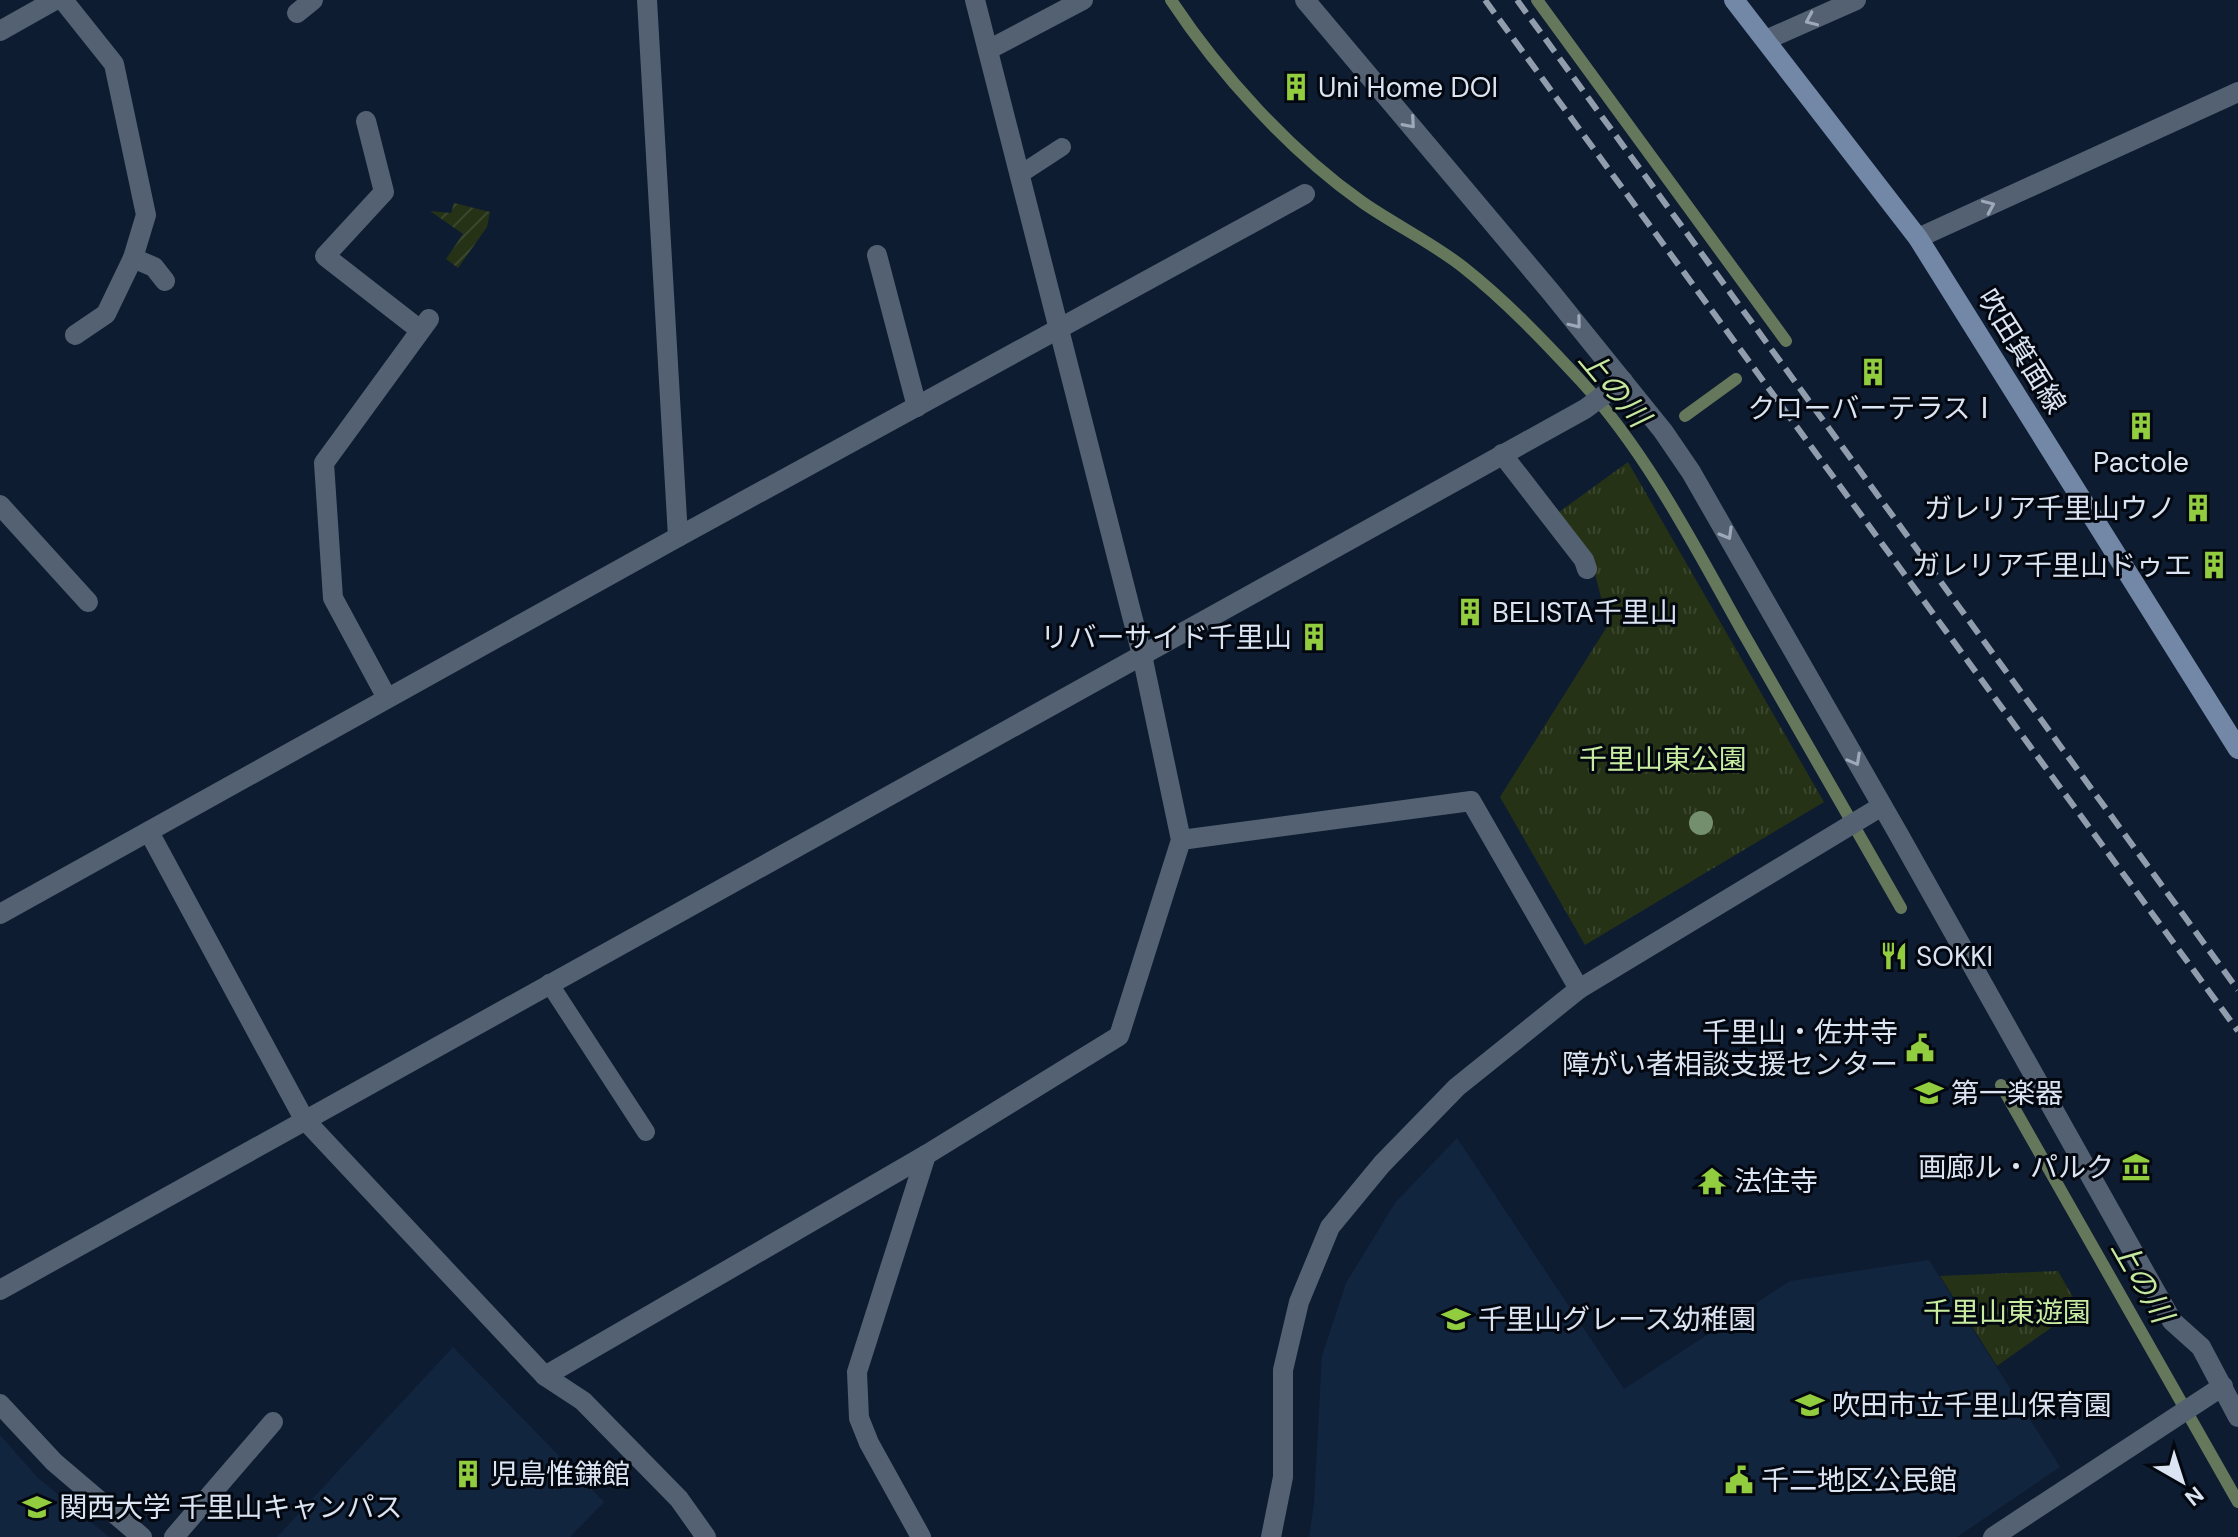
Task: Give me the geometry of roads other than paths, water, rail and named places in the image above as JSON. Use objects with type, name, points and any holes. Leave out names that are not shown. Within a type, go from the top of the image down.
[{"type":"main road","name":"吹田箕面線","points":[[1734,0],[1918,238],[2238,749]]},
{"type":"street","points":[[0,31],[55,0]]},
{"type":"street","points":[[63,0],[114,64],[146,215],[144,231],[106,314],[75,335]]},
{"type":"street","points":[[647,0],[678,537]]},
{"type":"street","points":[[545,1376],[926,1155],[1119,1036],[1181,840],[1142,655],[975,0]]},
{"type":"street","points":[[988,50],[1083,0]]},
{"type":"street","points":[[1305,0],[1469,192],[1616,386],[1663,431],[1691,472],[1876,811],[2172,1321],[2201,1347],[2215,1391],[2238,1417]]},
{"type":"street","points":[[1766,40],[1856,0]]},
{"type":"street","points":[[1918,238],[2238,92]]},
{"type":"street","points":[[366,121],[384,192],[325,256],[425,324],[324,463],[333,598],[387,698]]},
{"type":"street","points":[[0,914],[678,537],[1305,194]]},
{"type":"street","points":[[877,255],[917,407]]},
{"type":"street","points":[[133,258],[154,267],[165,281]]},
{"type":"street","points":[[0,1290],[1585,409],[1616,386]]},
{"type":"street","points":[[1502,454],[1584,560],[1587,569]]},
{"type":"street","points":[[0,505],[88,602]]},
{"type":"street","points":[[1181,840],[1471,801],[1579,989]]},
{"type":"street","points":[[1271,1537],[1283,1477],[1283,1370],[1299,1302],[1330,1227],[1382,1164],[1457,1087],[1579,989],[1876,811]]},
{"type":"street","points":[[149,832],[304,1119],[545,1376],[583,1401],[679,1499],[706,1537]]},
{"type":"street","points":[[921,1537],[869,1443],[859,1418],[857,1372],[926,1155]]},
{"type":"street","points":[[1993,1537],[2215,1391]]},
{"type":"street","points":[[0,1404],[54,1462],[142,1537]]},
{"type":"street","points":[[174,1537],[273,1422]]},
{"type":"lane","points":[[1019,175],[1062,147]]},
{"type":"lane","points":[[549,983],[646,1132]]},
{"type":"waterway","name":"上の川","points":[[1171,0],[1234,83],[1283,135],[1362,202],[1479,280],[1539,336],[1605,409],[1668,500],[1901,908]]},
{"type":"waterway","points":[[1537,0],[1786,341]]},
{"type":"waterway","points":[[1685,416],[1736,379]]},
{"type":"waterway","name":"上の川","points":[[2001,1085],[2238,1502]]},
{"type":"railway","points":[[1485,0],[2238,1031]]},
{"type":"railway","points":[[1517,0],[2238,990]]},
{"type":"place","name":"Uni Home DOI","points":[[1296,87]]},
{"type":"place","name":"クローバーテラスⅠ","points":[[1873,372]]},
{"type":"place","name":"Pactole","points":[[2141,426]]},
{"type":"place","name":"ガレリア千里山ウノ","points":[[2198,508]]},
{"type":"place","name":"ガレリア千里山ドゥエ","points":[[2214,565]]},
{"type":"place","name":"BELISTA千里山","points":[[1470,612]]},
{"type":"place","name":"リバーサイド千里山","points":[[1314,637]]},
{"type":"place","name":"SOKKI","points":[[1894,956]]},
{"type":"place","name":"千里山・佐井寺 障がい者相談支援センター","points":[[1920,1048]]},
{"type":"place","name":"第一楽器","points":[[1929,1093]]},
{"type":"place","name":"画廊ル・パルク","points":[[2136,1167]]},
{"type":"place","name":"法住寺","points":[[1712,1181]]},
{"type":"place","name":"千里山グレース幼稚園","points":[[1456,1319]]},
{"type":"place","name":"吹田市立千里山保育園","points":[[1810,1405]]},
{"type":"place","name":"児島惟鎌館","points":[[468,1474]]},
{"type":"place","name":"千二地区公民館","points":[[1739,1480]]},
{"type":"place","name":"関西大学 千里山キャンパス","points":[[37,1507]]},
{"type":"park label","name":"千里山東公園","points":[[1663,759]]},
{"type":"park label","name":"千里山東遊園","points":[[2007,1312]]}]
